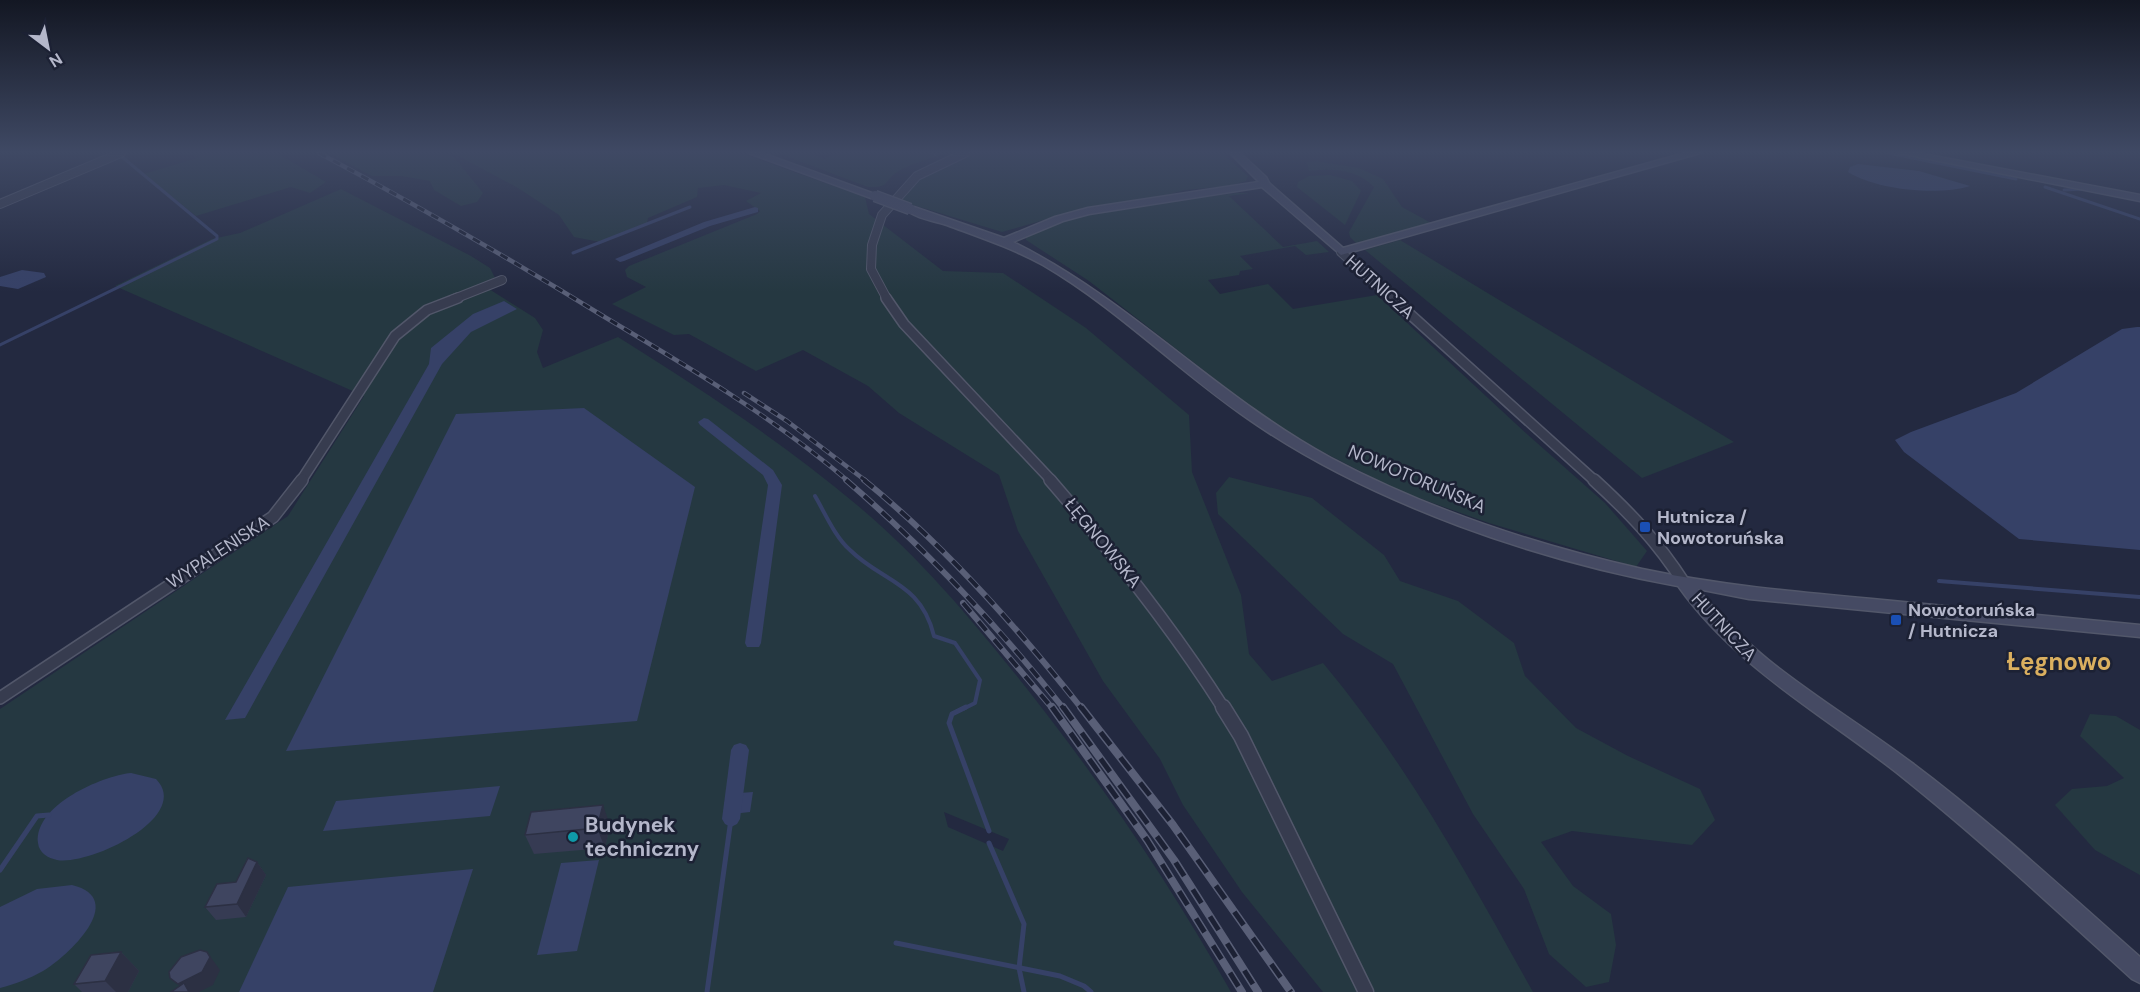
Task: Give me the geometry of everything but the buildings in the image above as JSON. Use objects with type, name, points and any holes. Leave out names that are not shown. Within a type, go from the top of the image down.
[{"type":"street","name":"NOWOTORUŃSKA","points":[[884,199],[1034,255],[1075,281],[1227,397],[1292,442],[1361,479],[1444,515],[1548,551],[1684,583],[1828,602],[2140,631]]},
{"type":"street","name":"ŁĘGNOWSKA","points":[[896,199],[882,215],[872,245],[872,269],[878,284],[904,324],[1022,446],[1112,551],[1190,656],[1241,736],[1366,992]]},
{"type":"street","points":[[1004,242],[1043,225],[1088,211],[1164,199]]},
{"type":"street","name":"HUTNICZA","points":[[1281,199],[1634,516],[1661,547],[1700,606],[1743,652],[1790,688],[1903,767],[1965,816],[2140,972]]},
{"type":"street","points":[[1341,252],[1529,199]]},
{"type":"street","name":"WYPALENISKA","points":[[0,698],[273,517],[291,496],[395,336],[427,310],[495,285],[502,280]]},
{"type":"shaded area","points":[[175,199],[251,199],[196,216]]},
{"type":"shaded area","points":[[317,199],[361,199],[471,256],[490,268],[496,280],[412,318],[439,311],[489,289],[535,318],[543,330],[537,352],[543,368],[618,337],[710,396],[800,459],[857,505],[900,544],[941,586],[998,652],[1046,713],[1130,829],[1182,909],[1231,992],[0,992],[0,709],[288,516],[364,396],[115,286],[212,239],[240,233]],"holes":[[[944,812],[1009,839],[1003,851],[948,827]]]},
{"type":"shaded area","points":[[450,199],[479,199],[477,202],[461,206]]},
{"type":"shaded area","points":[[535,199],[692,199],[648,218],[647,223],[600,242],[574,237],[559,215]]},
{"type":"shaded area","points":[[866,199],[869,214],[943,271],[1003,273],[1086,328],[1189,415],[1192,472],[1241,595],[1249,654],[1272,681],[1323,663],[1354,702],[1410,782],[1461,864],[1533,992],[1323,992],[1242,892],[1183,805],[1160,759],[1103,681],[1018,531],[999,475],[899,413],[868,386],[803,350],[756,371],[689,334],[674,335],[612,304],[646,287],[627,277],[625,270],[629,266],[760,211],[746,201]]},
{"type":"shaded area","points":[[1146,199],[1093,206],[1002,232],[897,200]]},
{"type":"shaded area","points":[[1180,199],[1232,199],[1283,247],[1317,241],[1329,252],[1306,255],[1295,246],[1240,256],[1253,269],[1240,271],[1239,275],[1208,280],[1220,294],[1268,284],[1293,309],[1377,295],[1605,503],[1647,551],[1636,567],[1489,523],[1399,491],[1321,451],[1265,418],[1089,281],[1026,240],[1026,236],[1076,217]]},
{"type":"shaded area","points":[[1313,199],[1357,199],[1345,225]]},
{"type":"shaded area","points":[[1367,199],[1397,199],[1402,207],[1433,224],[1358,245],[1350,237],[1349,232]]},
{"type":"shaded area","points":[[1400,240],[1734,442],[1642,478],[1365,250]]},
{"type":"shaded area","points":[[1229,477],[1312,498],[1384,555],[1400,581],[1458,601],[1514,643],[1525,676],[1576,728],[1628,756],[1700,789],[1715,820],[1692,845],[1572,831],[1541,842],[1573,886],[1611,914],[1616,945],[1609,982],[1586,987],[1549,954],[1524,889],[1473,814],[1393,664],[1343,634],[1218,514],[1216,493]]},
{"type":"shaded area","points":[[2090,714],[2116,716],[2140,730],[2140,875],[2095,850],[2055,805],[2072,789],[2107,786],[2124,778],[2080,736]]},
{"type":"water","points":[[22,270],[44,273],[46,277],[18,289],[0,286],[0,277]]},
{"type":"water","points":[[504,301],[517,309],[471,332],[442,364],[245,718],[225,720],[429,364],[431,348],[473,314]]},
{"type":"water","points":[[2140,327],[2140,550],[2019,539],[1904,452],[1895,440],[2016,393],[2122,329]]},
{"type":"water","points":[[584,408],[695,487],[637,721],[286,751],[456,414]]},
{"type":"water","points":[[131,773],[156,779],[164,794],[161,809],[149,823],[132,836],[91,855],[72,860],[57,860],[42,852],[38,843],[40,829],[47,816],[58,805],[88,786]]},
{"type":"water","points":[[500,786],[490,816],[323,831],[336,801]]},
{"type":"water","points":[[753,792],[750,812],[723,815],[726,794]]},
{"type":"water","points":[[599,860],[577,951],[537,955],[561,863]]},
{"type":"water","points":[[473,869],[433,992],[239,992],[288,887]]},
{"type":"water","points":[[72,885],[88,892],[95,902],[94,914],[88,928],[54,964],[22,981],[0,988],[0,907],[37,889]]},
{"type":"waterway","points":[[0,345],[217,239],[217,236],[173,199]]},
{"type":"waterway","points":[[2081,199],[2140,219]]},
{"type":"waterway","points":[[573,253],[690,207]]},
{"type":"waterway","points":[[620,259],[707,224],[755,210]]},
{"type":"waterway","points":[[704,422],[768,473],[775,485],[753,643]]},
{"type":"waterway","points":[[815,496],[845,545],[862,561],[910,593],[928,618],[934,636],[955,643],[980,680],[975,703],[963,709]]},
{"type":"waterway","points":[[1939,581],[2140,597]]},
{"type":"waterway","points":[[966,707],[952,714],[949,723],[989,831]]},
{"type":"waterway","points":[[731,819],[740,750]]},
{"type":"waterway","points":[[0,870],[37,816],[49,815]]},
{"type":"waterway","points":[[707,992],[731,819]]},
{"type":"waterway","points":[[989,843],[1024,924],[1019,968]]},
{"type":"waterway","points":[[896,943],[1019,968]]},
{"type":"waterway","points":[[1019,968],[1060,976],[1084,986],[1091,992]]},
{"type":"waterway","points":[[1019,968],[1024,992]]},
{"type":"railway","points":[[404,199],[698,373],[790,435],[848,481]]},
{"type":"railway","points":[[744,393],[787,421],[866,481]]},
{"type":"railway","points":[[846,480],[905,533],[960,589],[1064,709]]},
{"type":"railway","points":[[864,480],[923,532],[979,588],[1082,709]]},
{"type":"railway","points":[[963,603],[1053,709]]},
{"type":"railway","points":[[1052,707],[1147,840],[1242,992]]},
{"type":"railway","points":[[1063,707],[1174,860],[1258,992]]},
{"type":"railway","points":[[1081,707],[1173,825],[1291,992]]},
{"type":"place","name":"Hutnicza / Nowotoruńska","points":[[1645,527]]},
{"type":"place","name":"Nowotoruńska / Hutnicza","points":[[1896,620]]},
{"type":"place","name":"Budynek techniczny","points":[[573,837]]},
{"type":"district","name":"Łęgnowo","points":[[2059,661]]}]
